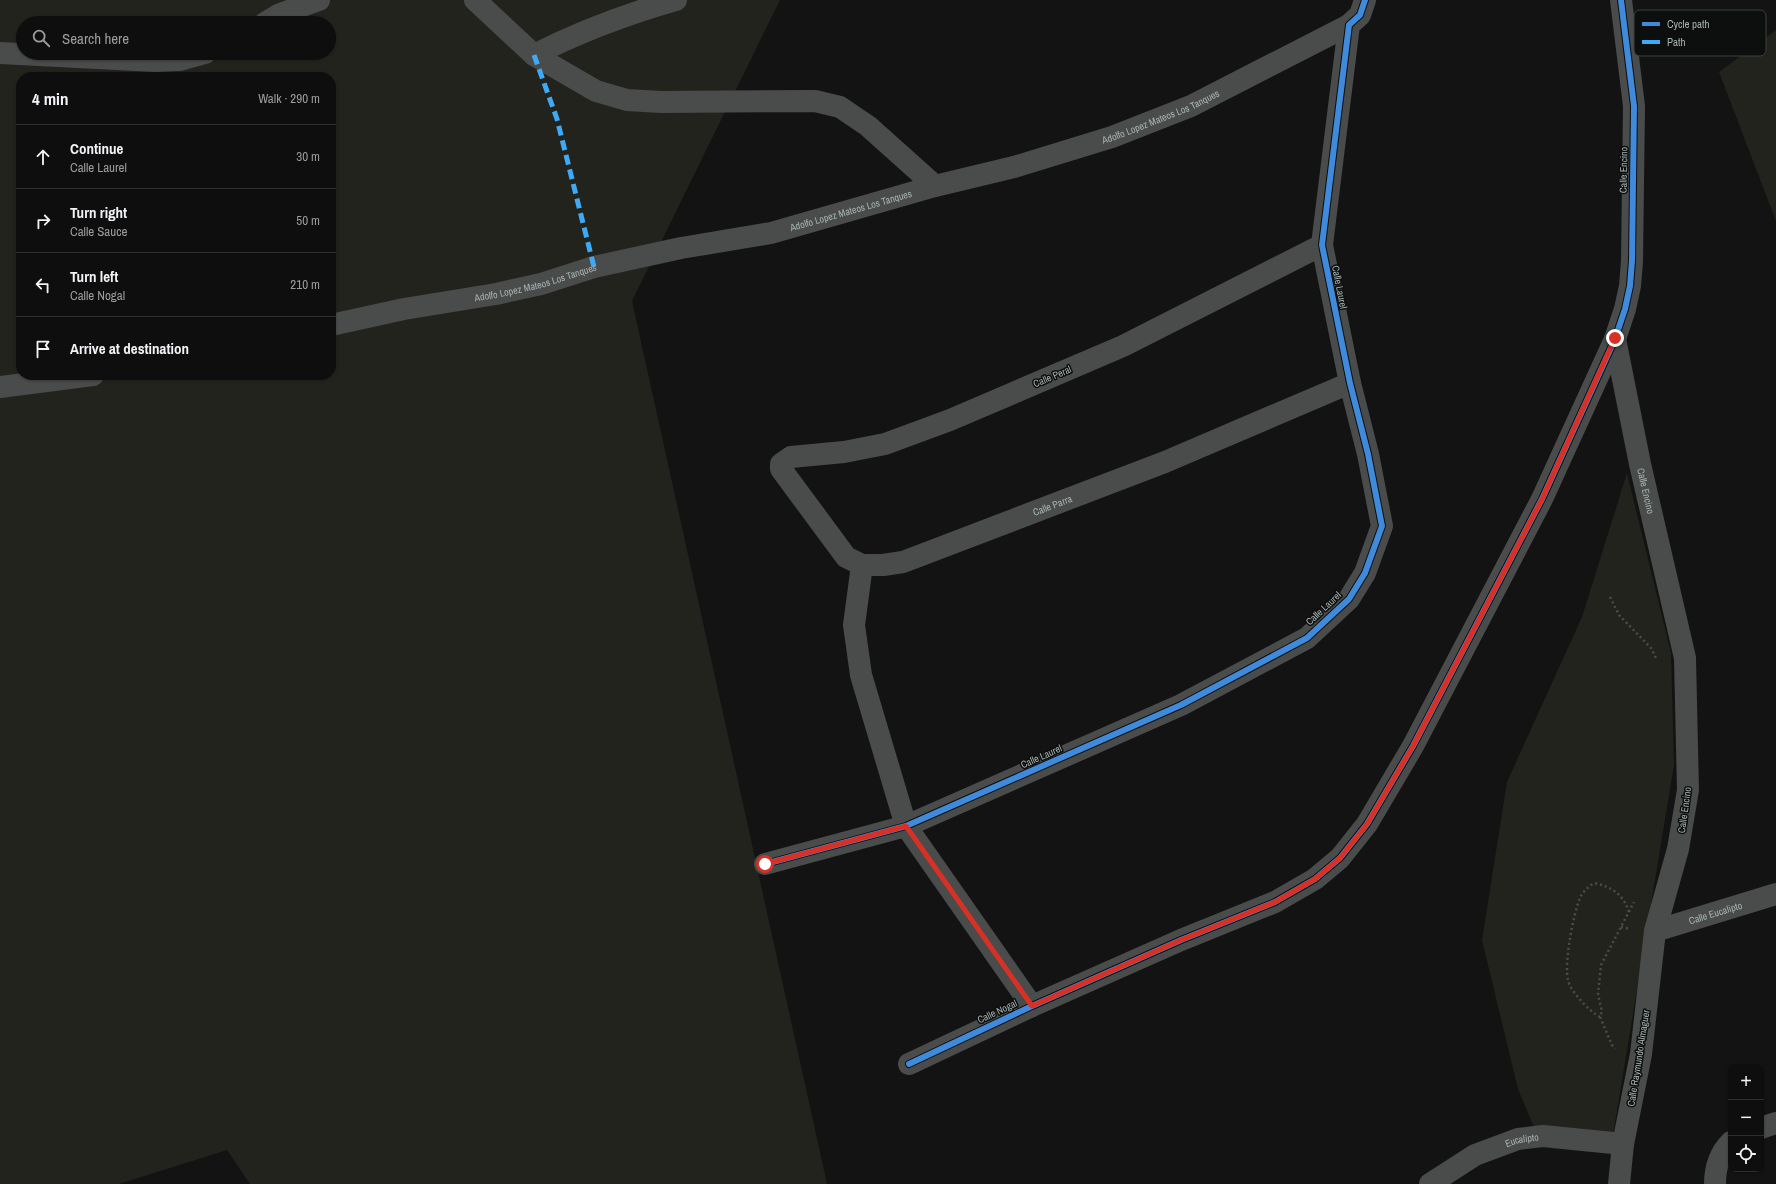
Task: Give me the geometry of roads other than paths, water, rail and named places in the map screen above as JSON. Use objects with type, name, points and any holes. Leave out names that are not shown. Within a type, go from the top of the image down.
[{"type":"street","points":[[277,16],[319,0]]},
{"type":"street","points":[[475,0],[534,55],[596,91],[627,100],[661,102],[815,101],[840,107],[868,126],[935,186]]},
{"type":"street","points":[[534,55],[574,36],[644,9],[676,0]]},
{"type":"street","points":[[1349,25],[1360,15],[1365,0]]},
{"type":"street","name":"Calle Encino","points":[[1621,0],[1634,106],[1632,261],[1626,310],[1615,338],[1640,464],[1685,658],[1688,790],[1678,849],[1655,931]]},
{"type":"street","name":"Adolfo Lopez Mateos Los Tanques","points":[[336,324],[404,309],[496,294],[541,284],[594,267],[681,248],[771,233],[935,186],[1014,167],[1119,135],[1191,106],[1349,25]]},
{"type":"street","name":"Calle Laurel","points":[[765,864],[906,826],[1181,705],[1307,638],[1349,599],[1365,573],[1382,526],[1368,454],[1350,383],[1322,245],[1349,25]]},
{"type":"street","points":[[0,52],[16,53]]},
{"type":"street","points":[[123,60],[154,62],[180,60]]},
{"type":"street","name":"Calle Peral","points":[[784,476],[781,464],[791,457],[844,452],[885,444],[950,420],[1108,352],[1322,245]]},
{"type":"street","name":"Calle Nogal","points":[[909,1064],[1032,1006],[1181,940],[1275,902],[1315,879],[1340,858],[1367,824],[1413,746],[1542,499],[1615,338]]},
{"type":"street","points":[[0,387],[54,380]]},
{"type":"street","name":"Calle Parra","points":[[784,476],[846,557],[862,565],[883,565],[911,559],[1165,462],[1350,383]]},
{"type":"street","points":[[862,565],[854,625],[861,675],[906,826],[1032,1006]]},
{"type":"street","name":"Calle Eucalipto","points":[[1655,931],[1776,894]]},
{"type":"street","name":"Calle Raymundo Almaguer","points":[[1619,1184],[1623,1144],[1641,1054],[1655,931]]},
{"type":"street","points":[[1764,1127],[1776,1123]]},
{"type":"street","name":"Eucalipto","points":[[1430,1184],[1475,1156],[1518,1139],[1543,1136],[1623,1144]]},
{"type":"street","points":[[1715,1184],[1715,1173],[1718,1160],[1722,1151],[1728,1145]]}]
